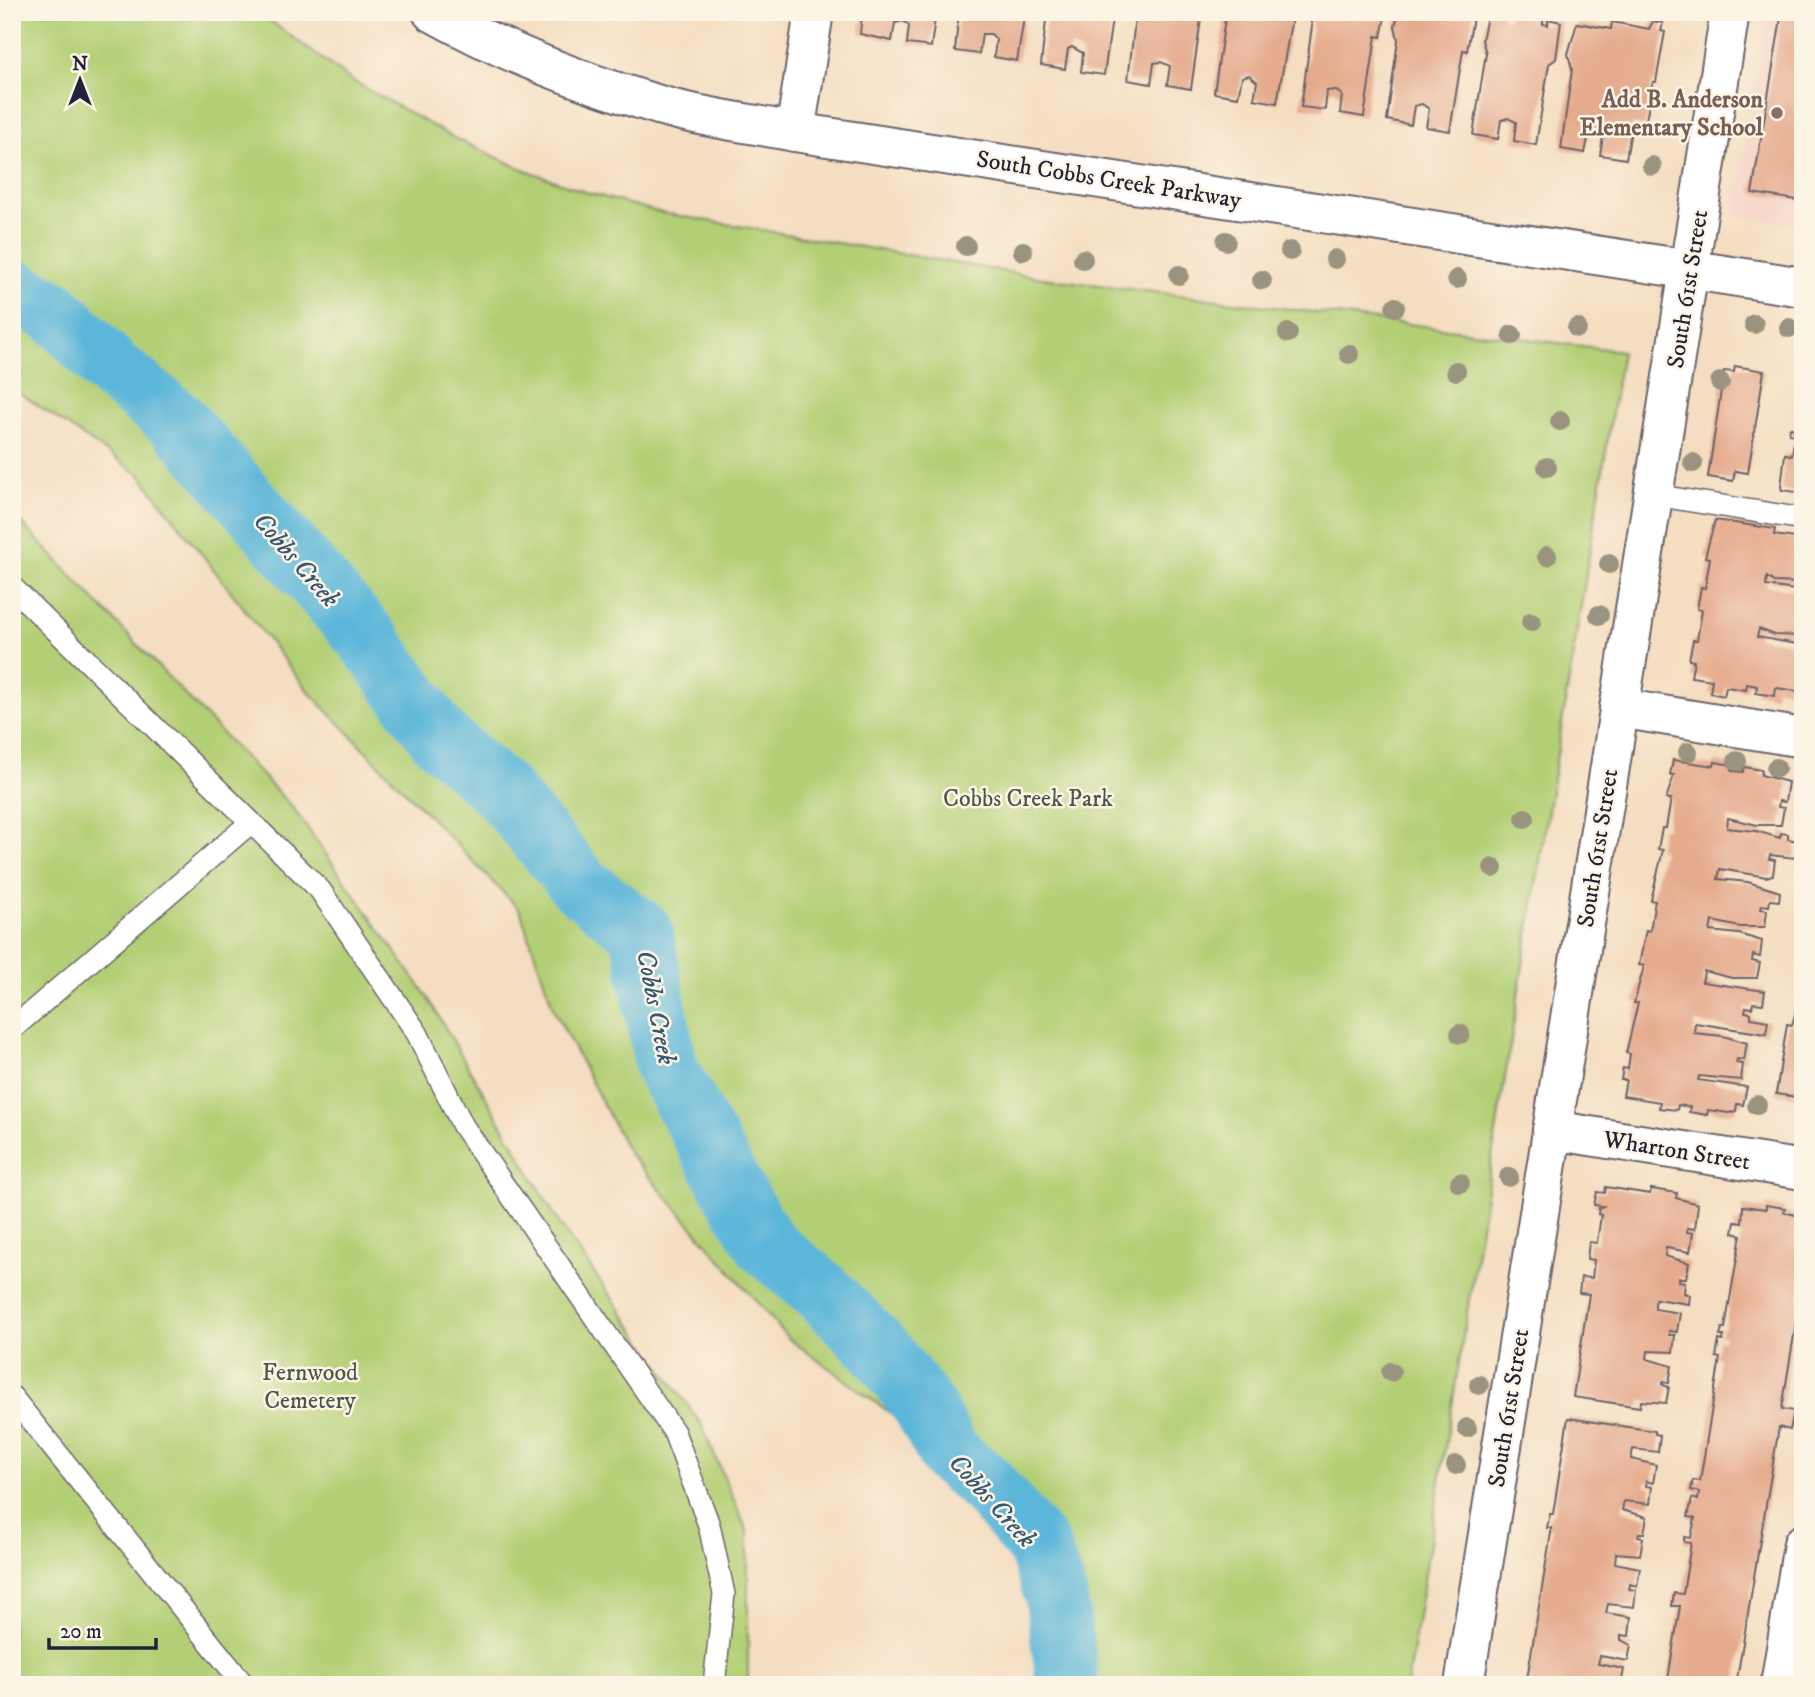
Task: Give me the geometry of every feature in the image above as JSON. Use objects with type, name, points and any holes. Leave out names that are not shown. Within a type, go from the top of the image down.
[{"type":"street","name":"South Cobbs Creek Parkway","points":[[432,12],[489,43],[569,75],[661,106],[795,132],[1803,287]]},
{"type":"street","points":[[795,132],[814,12]]},
{"type":"street","name":"South 61st Street","points":[[1464,1685],[1730,12]]},
{"type":"street","points":[[1619,708],[1803,737]]},
{"type":"street","name":"Wharton Street","points":[[1552,1130],[1803,1170]]},
{"type":"street","points":[[1780,1685],[1803,1544]]},
{"type":"lane","points":[[1654,495],[1803,519]]},
{"type":"lane","points":[[12,587],[249,824],[320,890],[417,1033],[463,1126],[674,1432],[709,1525],[724,1594],[714,1685]]},
{"type":"lane","points":[[12,1028],[249,824]]},
{"type":"lane","points":[[12,1397],[244,1685]]},
{"type":"shaded area","name":"Add B. Anderson Elementary School","points":[[1767,12],[1803,12],[1803,225],[1735,215]]},
{"type":"green space","name":"Cobbs Creek Park","points":[[12,12],[258,12],[351,80],[456,139],[523,169],[585,192],[662,213],[1043,278],[1622,351],[1407,1685],[1068,1685],[1056,1596],[1039,1547],[983,1481],[788,1338],[628,1152],[554,1010],[520,910],[309,692],[140,475],[12,388]]},
{"type":"green space","name":"Fernwood Cemetery","points":[[12,513],[293,808],[428,998],[561,1226],[701,1424],[748,1533],[748,1685],[12,1685]]},
{"type":"building","points":[[862,12],[936,12],[931,47],[907,44],[909,25],[903,21],[895,23],[892,41],[860,34]]},
{"type":"building","points":[[959,12],[1025,12],[1017,61],[994,57],[996,39],[991,34],[982,34],[979,54],[955,51]]},
{"type":"building","points":[[1047,12],[1113,12],[1104,75],[1081,72],[1083,53],[1072,47],[1068,49],[1065,69],[1041,65]]},
{"type":"building","points":[[1136,12],[1202,12],[1191,89],[1167,85],[1170,66],[1161,62],[1154,63],[1151,84],[1128,80]]},
{"type":"building","points":[[1226,12],[1298,12],[1291,23],[1277,103],[1254,99],[1257,82],[1249,75],[1242,77],[1238,97],[1214,93]]},
{"type":"building","points":[[1308,12],[1386,12],[1381,37],[1376,36],[1364,117],[1340,113],[1342,95],[1335,90],[1327,91],[1325,110],[1301,107],[1312,26]]},
{"type":"building","points":[[1399,12],[1474,12],[1467,51],[1463,50],[1450,131],[1426,127],[1429,109],[1422,104],[1414,106],[1411,125],[1387,120],[1398,40],[1395,26]]},
{"type":"building","points":[[1488,12],[1503,12],[1502,18],[1508,19],[1509,13],[1543,19],[1543,24],[1548,25],[1548,19],[1561,22],[1556,59],[1549,64],[1536,145],[1514,141],[1516,122],[1508,118],[1501,120],[1498,139],[1473,135],[1486,53],[1482,40]]},
{"type":"building","name":"Add B. Anderson Elementary School","points":[[1782,12],[1803,12],[1803,201],[1752,193]]},
{"type":"building","points":[[1653,21],[1663,23],[1661,31],[1665,32],[1656,82],[1653,82],[1645,126],[1632,125],[1626,159],[1600,155],[1603,136],[1599,133],[1589,133],[1585,153],[1561,149],[1572,69],[1568,54],[1577,23],[1611,29],[1612,22],[1649,29]]},
{"type":"building","points":[[1735,366],[1764,371],[1748,473],[1735,471],[1733,481],[1708,477],[1724,371],[1734,372]]},
{"type":"building","points":[[1799,391],[1803,392],[1803,480],[1801,491],[1796,492],[1782,490],[1781,487],[1785,454],[1792,455],[1795,435],[1789,434],[1790,428],[1796,429]]},
{"type":"building","points":[[1715,520],[1775,529],[1774,535],[1803,539],[1803,583],[1774,582],[1767,577],[1766,586],[1803,591],[1803,636],[1775,635],[1759,629],[1757,637],[1803,645],[1800,671],[1803,672],[1803,692],[1776,688],[1775,696],[1756,693],[1757,686],[1747,684],[1746,690],[1726,687],[1724,696],[1710,693],[1712,680],[1691,677],[1694,661],[1689,660],[1693,640],[1697,640],[1702,610],[1697,609],[1701,587],[1705,588],[1710,558],[1705,557]]},
{"type":"building","points":[[1673,760],[1714,766],[1715,762],[1732,765],[1732,771],[1743,772],[1744,767],[1762,770],[1761,775],[1788,782],[1785,802],[1779,801],[1778,807],[1784,808],[1781,825],[1757,825],[1728,818],[1727,828],[1756,831],[1780,838],[1781,833],[1788,834],[1788,839],[1797,841],[1795,858],[1770,855],[1769,859],[1775,860],[1773,875],[1766,877],[1720,869],[1718,879],[1748,882],[1780,892],[1779,901],[1770,900],[1769,906],[1762,905],[1761,909],[1767,910],[1765,927],[1740,927],[1712,921],[1710,931],[1739,934],[1762,941],[1760,957],[1753,955],[1752,961],[1760,963],[1757,978],[1732,978],[1704,971],[1702,982],[1765,991],[1763,1004],[1753,1003],[1752,1008],[1746,1007],[1745,1012],[1751,1013],[1751,1018],[1768,1021],[1766,1034],[1695,1023],[1694,1033],[1723,1036],[1747,1043],[1744,1060],[1737,1059],[1736,1063],[1743,1064],[1741,1080],[1699,1076],[1698,1080],[1747,1087],[1743,1105],[1737,1104],[1736,1111],[1729,1113],[1708,1110],[1707,1115],[1689,1112],[1690,1107],[1678,1105],[1677,1110],[1659,1108],[1660,1102],[1623,1096],[1626,1080],[1621,1080],[1623,1068],[1628,1069],[1630,1054],[1626,1053],[1638,1003],[1634,1003],[1644,966],[1639,965],[1646,930],[1650,931],[1655,901],[1651,900],[1663,850],[1658,849],[1662,828],[1666,828],[1671,799],[1666,799],[1674,775],[1670,775]]},
{"type":"building","points":[[1799,1000],[1803,1000],[1803,1098],[1776,1094],[1787,1024],[1792,1025]]},
{"type":"building","points":[[1606,1187],[1650,1194],[1651,1189],[1677,1193],[1676,1198],[1698,1204],[1695,1229],[1687,1228],[1687,1232],[1693,1233],[1690,1252],[1666,1248],[1665,1256],[1689,1263],[1686,1278],[1679,1278],[1679,1281],[1685,1282],[1684,1293],[1690,1295],[1689,1304],[1656,1299],[1655,1304],[1655,1309],[1680,1313],[1677,1332],[1669,1331],[1669,1335],[1675,1335],[1673,1352],[1648,1351],[1647,1359],[1672,1366],[1669,1383],[1663,1382],[1663,1385],[1669,1387],[1666,1403],[1641,1401],[1640,1407],[1573,1397],[1589,1294],[1579,1293],[1581,1277],[1592,1278],[1594,1260],[1587,1259],[1589,1242],[1597,1243],[1601,1215],[1598,1214],[1599,1208],[1603,1206],[1594,1205],[1597,1192],[1605,1193]]},
{"type":"building","points":[[1766,1205],[1785,1208],[1784,1212],[1803,1217],[1800,1298],[1782,1409],[1794,1411],[1790,1430],[1779,1427],[1736,1685],[1667,1685],[1680,1606],[1672,1606],[1674,1593],[1683,1594],[1691,1543],[1684,1542],[1684,1537],[1691,1538],[1695,1518],[1688,1517],[1692,1498],[1698,1500],[1699,1492],[1691,1490],[1693,1480],[1700,1481],[1720,1358],[1716,1357],[1719,1340],[1723,1341],[1724,1336],[1720,1336],[1722,1328],[1725,1328],[1741,1235],[1733,1233],[1735,1222],[1742,1223],[1743,1206],[1766,1209]]},
{"type":"building","points":[[1568,1418],[1655,1431],[1655,1434],[1660,1435],[1658,1452],[1633,1449],[1631,1459],[1656,1465],[1653,1483],[1646,1481],[1646,1486],[1652,1487],[1650,1504],[1624,1501],[1622,1510],[1647,1517],[1644,1533],[1639,1533],[1638,1537],[1643,1538],[1640,1555],[1616,1553],[1615,1563],[1640,1568],[1637,1586],[1630,1584],[1629,1589],[1636,1590],[1634,1607],[1608,1604],[1606,1613],[1631,1617],[1629,1636],[1621,1635],[1621,1640],[1631,1645],[1628,1661],[1600,1656],[1598,1664],[1624,1669],[1621,1685],[1526,1685],[1551,1533],[1551,1528],[1547,1528],[1550,1514],[1553,1514]]},
{"type":"waterway","name":"Cobbs Creek","points":[[12,289],[55,312],[113,370],[176,420],[366,637],[440,738],[502,792],[580,885],[642,932],[666,1067],[736,1195],[767,1246],[818,1288],[880,1350],[923,1405],[950,1455],[983,1481],[1039,1547],[1056,1596],[1068,1685]]},
{"type":"place","name":"Add B. Anderson Elementary School","points":[[1777,113]]}]
